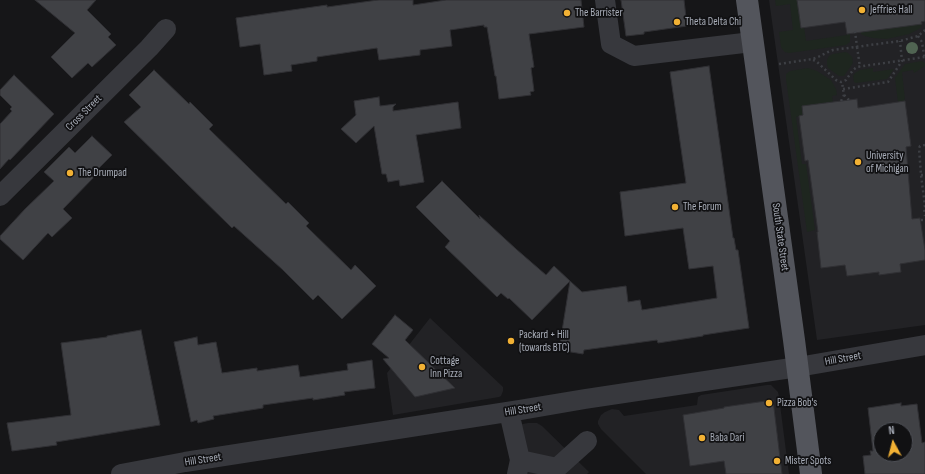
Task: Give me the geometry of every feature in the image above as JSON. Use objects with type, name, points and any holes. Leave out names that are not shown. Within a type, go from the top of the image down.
[{"type":"main road","name":"South State Street","points":[[747,0],[798,367],[811,474]]},
{"type":"street","points":[[605,0],[612,44],[634,56],[752,42]]},
{"type":"street","name":"Cross Street","points":[[0,196],[149,48],[166,29]]},
{"type":"street","name":"Hill Street","points":[[122,474],[186,468],[585,399],[798,367],[925,345]]},
{"type":"street","points":[[509,412],[519,467],[557,468],[587,441]]},
{"type":"path","points":[[779,64],[812,59],[833,50],[900,41],[918,36],[925,30]]},
{"type":"path","points":[[855,31],[860,67]]},
{"type":"path","points":[[842,82],[846,80],[855,69],[860,67],[925,57],[922,42],[918,36]]},
{"type":"path","points":[[843,89],[888,82],[902,61],[900,41]]},
{"type":"path","points":[[812,59],[836,80],[842,82]]},
{"type":"path","points":[[842,82],[844,94],[849,100]]},
{"type":"path","points":[[841,101],[844,94]]},
{"type":"path","points":[[925,145],[920,146],[919,148],[925,216]]},
{"type":"shaded area","name":"University of Michigan","points":[[769,0],[925,0],[925,325],[817,340]]},
{"type":"shaded area","points":[[775,0],[797,0],[806,41],[850,34],[850,42],[846,45],[789,53],[785,52],[781,47],[779,32],[793,30],[790,4],[776,6]]},
{"type":"shaded area","points":[[918,22],[919,24],[922,24],[919,29],[909,34],[896,37],[886,39],[873,38],[861,34],[864,30],[890,28]]},
{"type":"shaded area","points":[[845,52],[852,57],[853,63],[844,76],[839,76],[828,68],[827,60],[829,56],[833,54]]},
{"type":"shaded area","points":[[922,61],[925,63],[925,66],[914,73],[913,70],[902,72],[905,101],[898,102],[895,78],[905,64]]},
{"type":"shaded area","points":[[808,68],[817,71],[831,80],[836,89],[837,95],[832,96],[833,102],[802,106],[803,115],[796,117],[802,164],[806,164],[815,230],[807,232],[786,74],[790,71]]},
{"type":"shaded area","points":[[873,68],[873,72],[894,69],[887,79],[854,82],[853,76],[855,73],[860,70]]},
{"type":"shaded area","points":[[430,318],[503,387],[501,396],[393,415],[387,373]]},
{"type":"shaded area","points":[[771,385],[778,392],[789,474],[646,474],[601,429],[598,424],[601,415],[612,409],[619,410],[624,416],[697,405],[698,397],[701,395]]},
{"type":"shaded area","points":[[528,423],[537,423],[542,426],[589,472],[587,474],[512,474],[513,459],[503,428]]},
{"type":"building","points":[[35,0],[96,0],[87,10],[111,34],[108,37],[116,45],[92,67],[88,63],[72,78],[51,57],[75,33]]},
{"type":"building","points":[[378,0],[413,0],[413,5],[446,0],[581,0],[584,27],[529,34],[534,67],[531,68],[534,91],[530,92],[531,95],[499,99],[487,27],[484,27],[484,25],[450,30],[452,46],[420,50],[420,55],[379,60],[377,48],[317,57],[317,61],[291,65],[292,71],[264,75],[260,44],[240,47],[236,18],[327,5],[327,7]]},
{"type":"building","name":"Theta Delta Chi","points":[[621,0],[684,0],[687,26],[626,36]]},
{"type":"building","name":"Jeffries Hall","points":[[797,0],[925,0],[925,21],[921,22],[922,24],[847,34],[845,22],[801,28]]},
{"type":"building","points":[[709,66],[733,238],[736,250],[738,250],[749,328],[658,343],[657,340],[584,350],[583,354],[559,350],[570,281],[582,292],[626,286],[628,302],[640,300],[642,310],[717,298],[713,266],[689,269],[683,228],[625,236],[620,192],[686,183],[670,72]]},
{"type":"building","points":[[154,70],[213,125],[209,129],[286,204],[288,202],[309,223],[306,226],[351,270],[355,265],[376,286],[342,319],[318,295],[313,300],[283,270],[234,226],[232,228],[124,122],[141,107],[129,95]]},
{"type":"building","points":[[14,75],[54,114],[0,169],[0,124],[12,111],[10,109],[12,107],[0,95],[0,90]]},
{"type":"building","points":[[379,97],[380,106],[396,104],[393,107],[393,111],[458,102],[461,128],[416,135],[424,182],[400,186],[399,180],[388,182],[386,174],[382,174],[374,126],[356,143],[341,129],[356,115],[354,101]]},
{"type":"building","points":[[857,99],[858,108],[905,101],[911,146],[906,147],[912,219],[920,218],[925,260],[900,264],[901,272],[879,275],[879,272],[847,276],[845,265],[821,268],[818,232],[808,160],[805,161],[799,116],[803,115],[802,106]]},
{"type":"building","points":[[92,136],[112,155],[95,172],[97,174],[63,209],[72,218],[52,237],[48,233],[23,260],[0,239],[0,236],[54,181],[44,172],[69,147],[75,153]]},
{"type":"building","points":[[442,181],[480,219],[479,215],[546,275],[554,266],[570,281],[532,320],[509,298],[508,299],[501,293],[497,297],[445,247],[450,241],[416,207]]},
{"type":"building","points":[[395,315],[413,330],[405,340],[455,388],[415,397],[383,359],[389,358],[372,344]]},
{"type":"building","points":[[141,330],[160,425],[56,442],[57,445],[12,451],[7,423],[71,415],[61,343],[107,337]]},
{"type":"building","points":[[197,337],[198,345],[216,342],[222,373],[257,368],[257,371],[298,365],[300,377],[348,370],[347,364],[372,360],[375,388],[344,392],[345,395],[313,400],[313,398],[263,405],[263,408],[213,416],[214,419],[198,423],[197,420],[191,422],[174,342]]},
{"type":"building","points":[[773,400],[782,474],[726,474],[724,461],[690,466],[683,415]]},
{"type":"building","points":[[901,403],[901,406],[917,404],[922,443],[925,442],[925,474],[865,474],[863,456],[871,455],[870,451],[873,451],[868,408]]},
{"type":"place","name":"Jeffries Hall","points":[[862,10]]},
{"type":"place","name":"The Barrister","points":[[567,13]]},
{"type":"place","name":"Theta Delta Chi","points":[[677,22]]},
{"type":"place","name":"University of Michigan","points":[[858,162]]},
{"type":"place","name":"The Drumpad","points":[[70,173]]},
{"type":"place","name":"The Forum","points":[[675,207]]},
{"type":"place","name":"Packard + Hill (towards BTC)","points":[[511,341]]},
{"type":"place","name":"Cottage Inn Pizza","points":[[422,367]]},
{"type":"place","name":"Pizza Bob's","points":[[769,403]]},
{"type":"place","name":"Baba Dari","points":[[702,438]]},
{"type":"place","name":"Mister Spots","points":[[777,461]]}]
